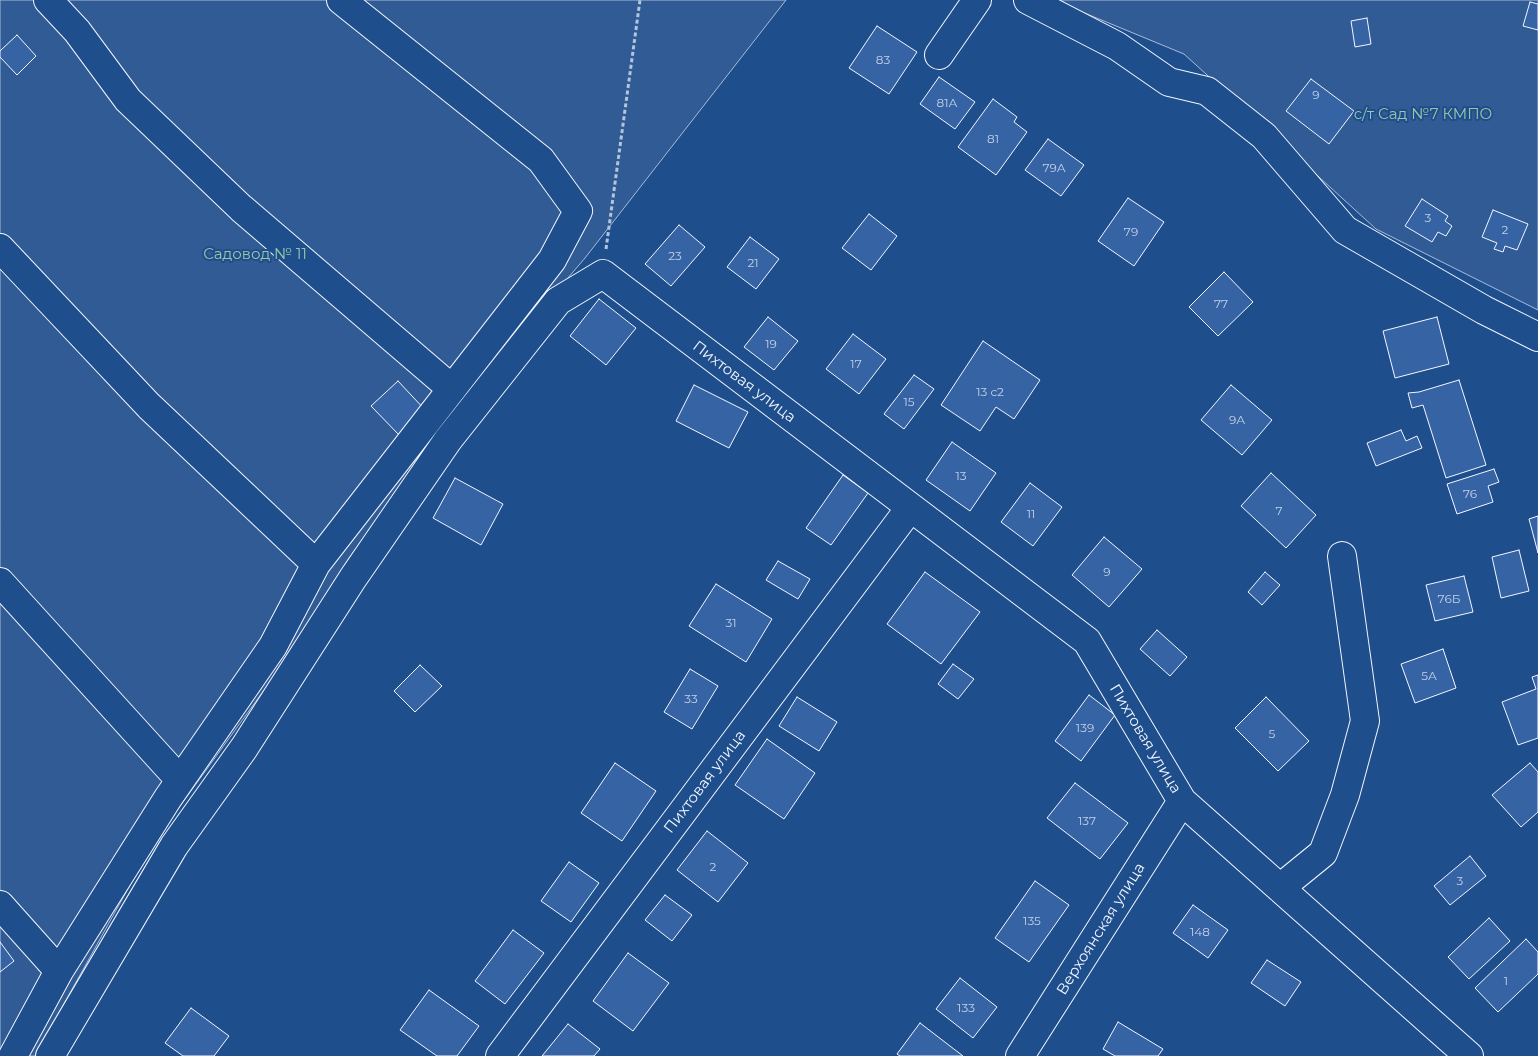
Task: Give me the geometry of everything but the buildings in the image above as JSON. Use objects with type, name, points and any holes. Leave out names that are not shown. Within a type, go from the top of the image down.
[{"type":"street","points":[[48,0],[77,31],[128,100],[241,208],[452,389]]},
{"type":"street","points":[[13,1056],[59,971],[180,780],[274,646],[316,564],[552,260],[578,211],[540,160],[341,0]]},
{"type":"street","points":[[939,55],[977,0]]},
{"type":"street","points":[[1028,0],[1117,46],[1169,82],[1207,91],[1264,136],[1345,230],[1484,310],[1538,337]]},
{"type":"street","points":[[0,248],[149,406],[316,564]]},
{"type":"street","points":[[50,1056],[174,846],[244,748],[353,578],[448,440],[558,302],[602,274]]},
{"type":"street","name":"Пихтовая улица","points":[[602,274],[1087,641],[1182,801],[1469,1056]]},
{"type":"street","name":"Пихтовая улица","points":[[500,1056],[910,508]]},
{"type":"street","points":[[1280,888],[1323,853],[1345,795],[1365,721],[1342,556]]},
{"type":"street","points":[[0,582],[180,780]]},
{"type":"street","name":"Верхоянская улица","points":[[1020,1056],[1182,801]]},
{"type":"street","points":[[0,906],[59,971]]},
{"type":"path","points":[[602,274],[640,0]]},
{"type":"shaded area","name":"Садовод № 11","points":[[0,0],[786,0],[585,258],[469,393],[349,558],[275,675],[154,842],[35,1056],[0,1056]]},
{"type":"shaded area","name":"с/т Сад №7 КМПО","points":[[1053,0],[1538,0],[1538,310],[1376,229],[1184,54]]}]
